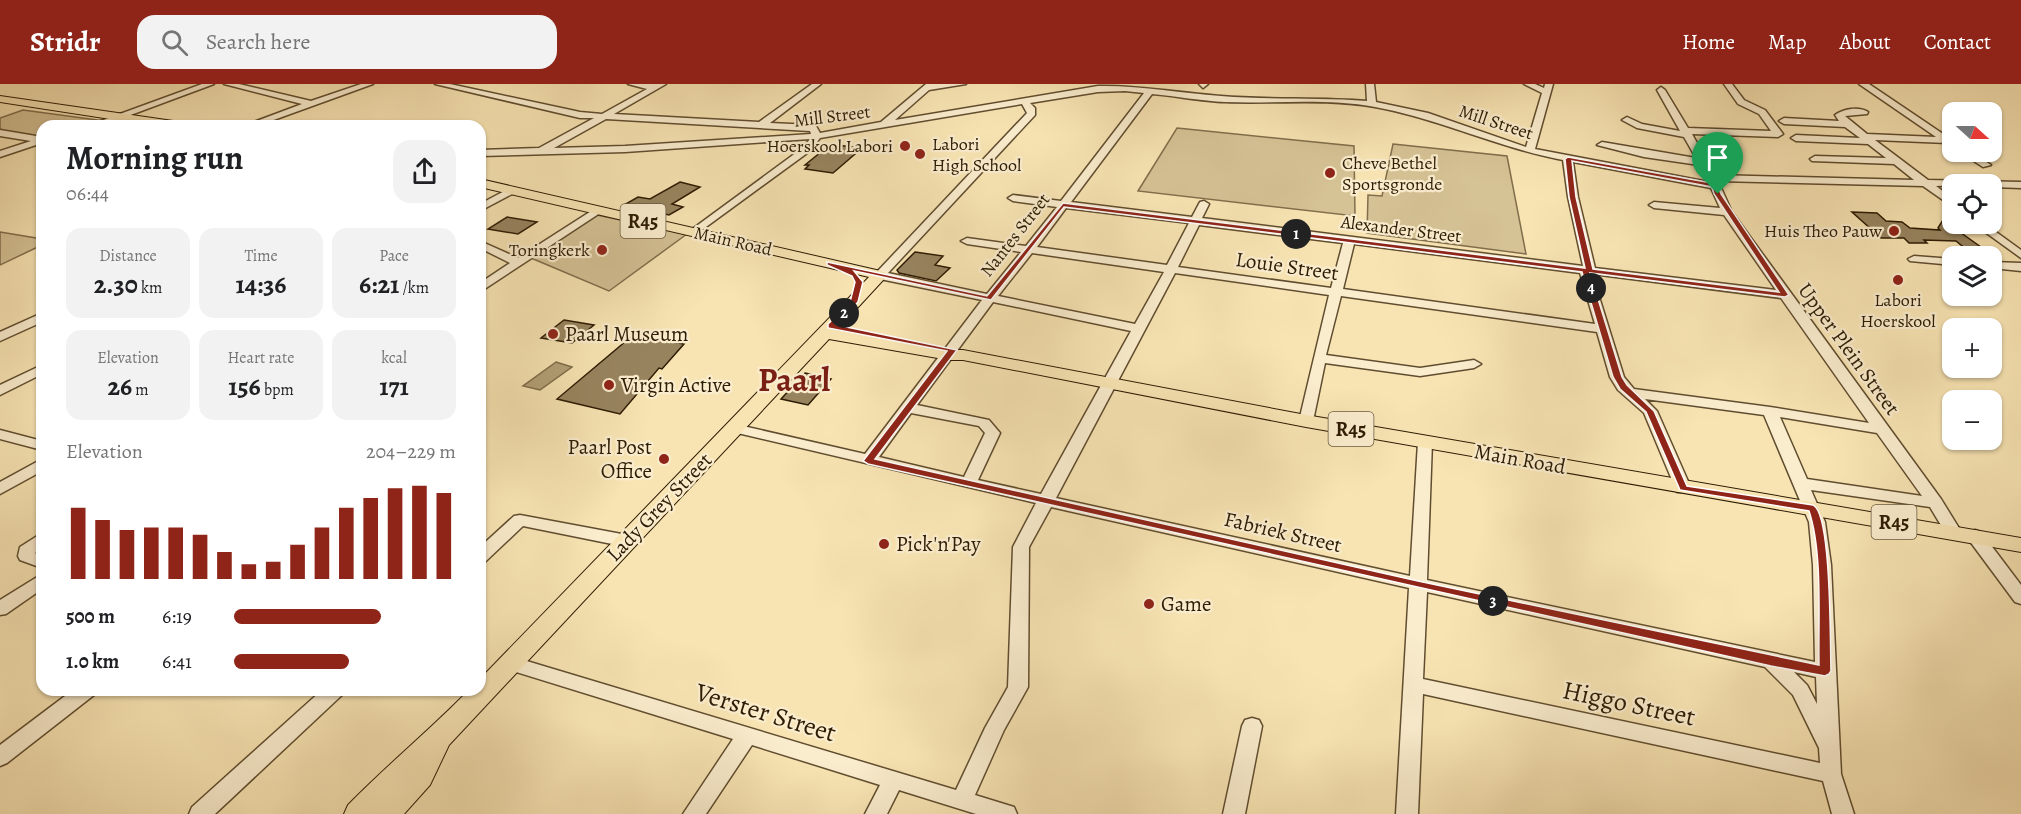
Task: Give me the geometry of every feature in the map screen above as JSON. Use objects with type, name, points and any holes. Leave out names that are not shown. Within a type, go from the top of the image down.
[{"type":"main road","points":[[3,100],[34,103],[116,120]]},
{"type":"main road","points":[[3,100],[22,107],[122,120]]},
{"type":"main road","points":[[4,113],[34,103]]},
{"type":"main road","name":"Main Road","points":[[486,185],[880,275]]},
{"type":"main road","points":[[830,264],[858,278],[859,286],[854,302]]},
{"type":"main road","name":"Lady Grey Street","points":[[486,688],[880,275]]},
{"type":"main road","name":"R45","points":[[828,330],[955,353]]},
{"type":"main road","name":"Main Road","points":[[955,353],[1306,422],[2021,545]]},
{"type":"main road","name":"Lady Grey Street","points":[[358,814],[399,771],[438,739],[479,696]]},
{"type":"main road","name":"Lady Grey Street","points":[[386,814],[420,777],[438,739]]},
{"type":"street","points":[[109,120],[210,84]]},
{"type":"street","points":[[228,84],[312,104]]},
{"type":"street","points":[[265,120],[369,84]]},
{"type":"street","points":[[439,84],[544,109],[602,117],[812,128],[817,136],[807,149],[695,232]]},
{"type":"street","points":[[632,84],[658,86]]},
{"type":"street","points":[[761,125],[818,84]]},
{"type":"street","points":[[884,126],[929,86],[962,84]]},
{"type":"street","points":[[1062,84],[1066,95]]},
{"type":"street","points":[[1370,84],[1372,104]]},
{"type":"street","points":[[1528,84],[1548,88],[1530,151]]},
{"type":"street","points":[[1627,120],[1640,126],[1687,133],[1778,134],[1762,112],[1741,102],[1728,84]]},
{"type":"street","points":[[1863,84],[1942,137]]},
{"type":"street","points":[[539,152],[658,86]]},
{"type":"street","name":"Mill Street","points":[[486,153],[690,146],[817,136],[1113,88],[1212,98],[1326,100],[1372,104],[1425,115],[1530,151],[1621,169],[1713,182],[2021,185]]},
{"type":"street","name":"Upper Plein Street","points":[[1661,90],[1687,133],[1727,212],[1785,295],[1935,503],[2021,598]]},
{"type":"street","name":"Nantes Street","points":[[868,461],[955,353],[989,298],[1029,250],[1150,91]]},
{"type":"street","points":[[880,275],[1032,113],[1031,108],[1024,102]]},
{"type":"street","points":[[544,109],[556,120]]},
{"type":"street","points":[[1864,112],[1841,113],[1840,117],[1942,196]]},
{"type":"street","points":[[1784,121],[1849,124]]},
{"type":"street","points":[[526,153],[564,128]]},
{"type":"street","points":[[0,133],[36,139]]},
{"type":"street","points":[[1796,138],[1942,142]]},
{"type":"street","points":[[0,154],[36,142]]},
{"type":"street","points":[[1602,145],[1629,152],[1701,162]]},
{"type":"street","points":[[1621,169],[1629,152]]},
{"type":"street","points":[[1568,159],[1587,270],[1617,377],[1629,392],[1650,411],[1683,488]]},
{"type":"street","points":[[1815,159],[1897,161]]},
{"type":"street","points":[[1981,162],[1986,165]]},
{"type":"street","points":[[486,205],[510,191]]},
{"type":"street","name":"Alexander Street","points":[[1013,198],[1785,295]]},
{"type":"street","points":[[962,800],[995,728],[1018,687],[1021,547],[1204,204]]},
{"type":"street","points":[[1654,205],[1727,212]]},
{"type":"street","points":[[486,284],[596,211]]},
{"type":"street","points":[[1993,234],[2021,255]]},
{"type":"street","points":[[1306,422],[1319,358],[1349,240]]},
{"type":"street","name":"Louie Street","points":[[967,241],[1603,329]]},
{"type":"street","points":[[486,247],[518,262]]},
{"type":"street","points":[[1914,259],[1942,261]]},
{"type":"street","points":[[2002,266],[2021,267]]},
{"type":"street","points":[[880,275],[1139,329]]},
{"type":"street","points":[[0,337],[36,320]]},
{"type":"street","points":[[1319,358],[1420,372],[1474,364]]},
{"type":"street","points":[[0,391],[36,372]]},
{"type":"street","points":[[1629,392],[1880,429]]},
{"type":"street","points":[[909,408],[984,423],[990,428],[993,433],[968,484]]},
{"type":"street","points":[[1770,411],[1817,522],[1822,565],[1831,774],[1843,814]]},
{"type":"street","name":"Fabriek Street","points":[[734,428],[968,484],[1418,585],[1825,671]]},
{"type":"street","points":[[0,434],[36,444]]},
{"type":"street","points":[[1407,814],[1425,442]]},
{"type":"street","points":[[0,489],[36,468]]},
{"type":"street","points":[[1800,483],[1935,503]]},
{"type":"street","points":[[486,551],[520,520],[627,541]]},
{"type":"street","points":[[36,543],[26,551],[26,556],[36,560]]},
{"type":"street","points":[[0,609],[36,584]]},
{"type":"street","points":[[1771,661],[1800,690],[1829,749]]},
{"type":"street","name":"Verster Street","points":[[510,663],[1006,814]]},
{"type":"street","name":"Higgo Street","points":[[1415,685],[1831,774]]},
{"type":"street","points":[[0,757],[79,696]]},
{"type":"street","points":[[200,814],[328,696]]},
{"type":"street","points":[[1234,814],[1252,726]]},
{"type":"street","points":[[694,814],[747,735]]},
{"type":"street","points":[[876,814],[894,779]]},
{"type":"shaded area","points":[[23,110],[98,120],[36,120],[36,137],[0,131],[0,118]]},
{"type":"shaded area","points":[[1177,128],[1354,146],[1355,216],[1138,191]]},
{"type":"shaded area","points":[[1393,144],[1507,156],[1526,254],[1367,233],[1368,195],[1382,196]]},
{"type":"shaded area","points":[[597,215],[687,234],[609,291],[531,258]]},
{"type":"shaded area","points":[[0,232],[36,238],[36,248],[0,265]]},
{"type":"shaded area","points":[[556,362],[572,367],[540,390],[523,386]]},
{"type":"building","points":[[836,145],[862,148],[833,173],[805,169],[809,165],[805,165],[826,148]]},
{"type":"building","points":[[680,182],[700,187],[672,204],[683,207],[669,215],[624,205],[638,197],[650,199]]},
{"type":"building","name":"Huis Theo Pauw","points":[[1852,212],[1877,213],[1886,221],[1902,222],[1910,228],[1940,230],[1938,228],[1942,222],[1942,234],[1963,234],[1979,246],[1962,246],[1956,241],[1924,240],[1927,243],[1909,243],[1904,238],[1881,238]]},
{"type":"building","points":[[507,217],[537,222],[518,234],[488,229]]},
{"type":"building","points":[[915,252],[943,256],[935,265],[950,268],[936,281],[899,273],[897,270]]},
{"type":"building","name":"Paarl Museum","points":[[564,320],[594,325],[572,343],[541,338]]},
{"type":"building","name":"Virgin Active","points":[[632,336],[684,344],[662,369],[659,368],[620,414],[557,399]]},
{"type":"building","points":[[805,373],[831,379],[808,405],[781,399]]},
{"type":"place","name":"Hoerskool Labori","points":[[905,146]]},
{"type":"place","name":"Labori High School","points":[[920,154]]},
{"type":"place","name":"Cheve Bethel Sportsgronde","points":[[1330,173]]},
{"type":"place","name":"Huis Theo Pauw","points":[[1894,231]]},
{"type":"place","name":"Toringkerk","points":[[602,250]]},
{"type":"place","name":"Labori Hoerskool","points":[[1898,280]]},
{"type":"place","name":"Paarl Museum","points":[[553,334]]},
{"type":"place","name":"Virgin Active","points":[[609,385]]},
{"type":"place","name":"Paarl Post Office","points":[[664,459]]},
{"type":"place","name":"Pick'n'Pay","points":[[884,544]]},
{"type":"place","name":"Game","points":[[1149,604]]},
{"type":"district","name":"Paarl","points":[[794,379]]},
{"type":"route","points":[[1568,159],[1715,186],[1718,194],[1727,212],[1785,295],[1585,270],[1619,382],[1650,411],[1683,488],[1813,509],[1817,522],[1822,565],[1825,671],[1418,585],[868,461],[953,350],[831,326],[854,302],[859,282],[855,274],[830,264],[989,298],[1063,205],[1590,270],[1573,197],[1568,159]]}]
